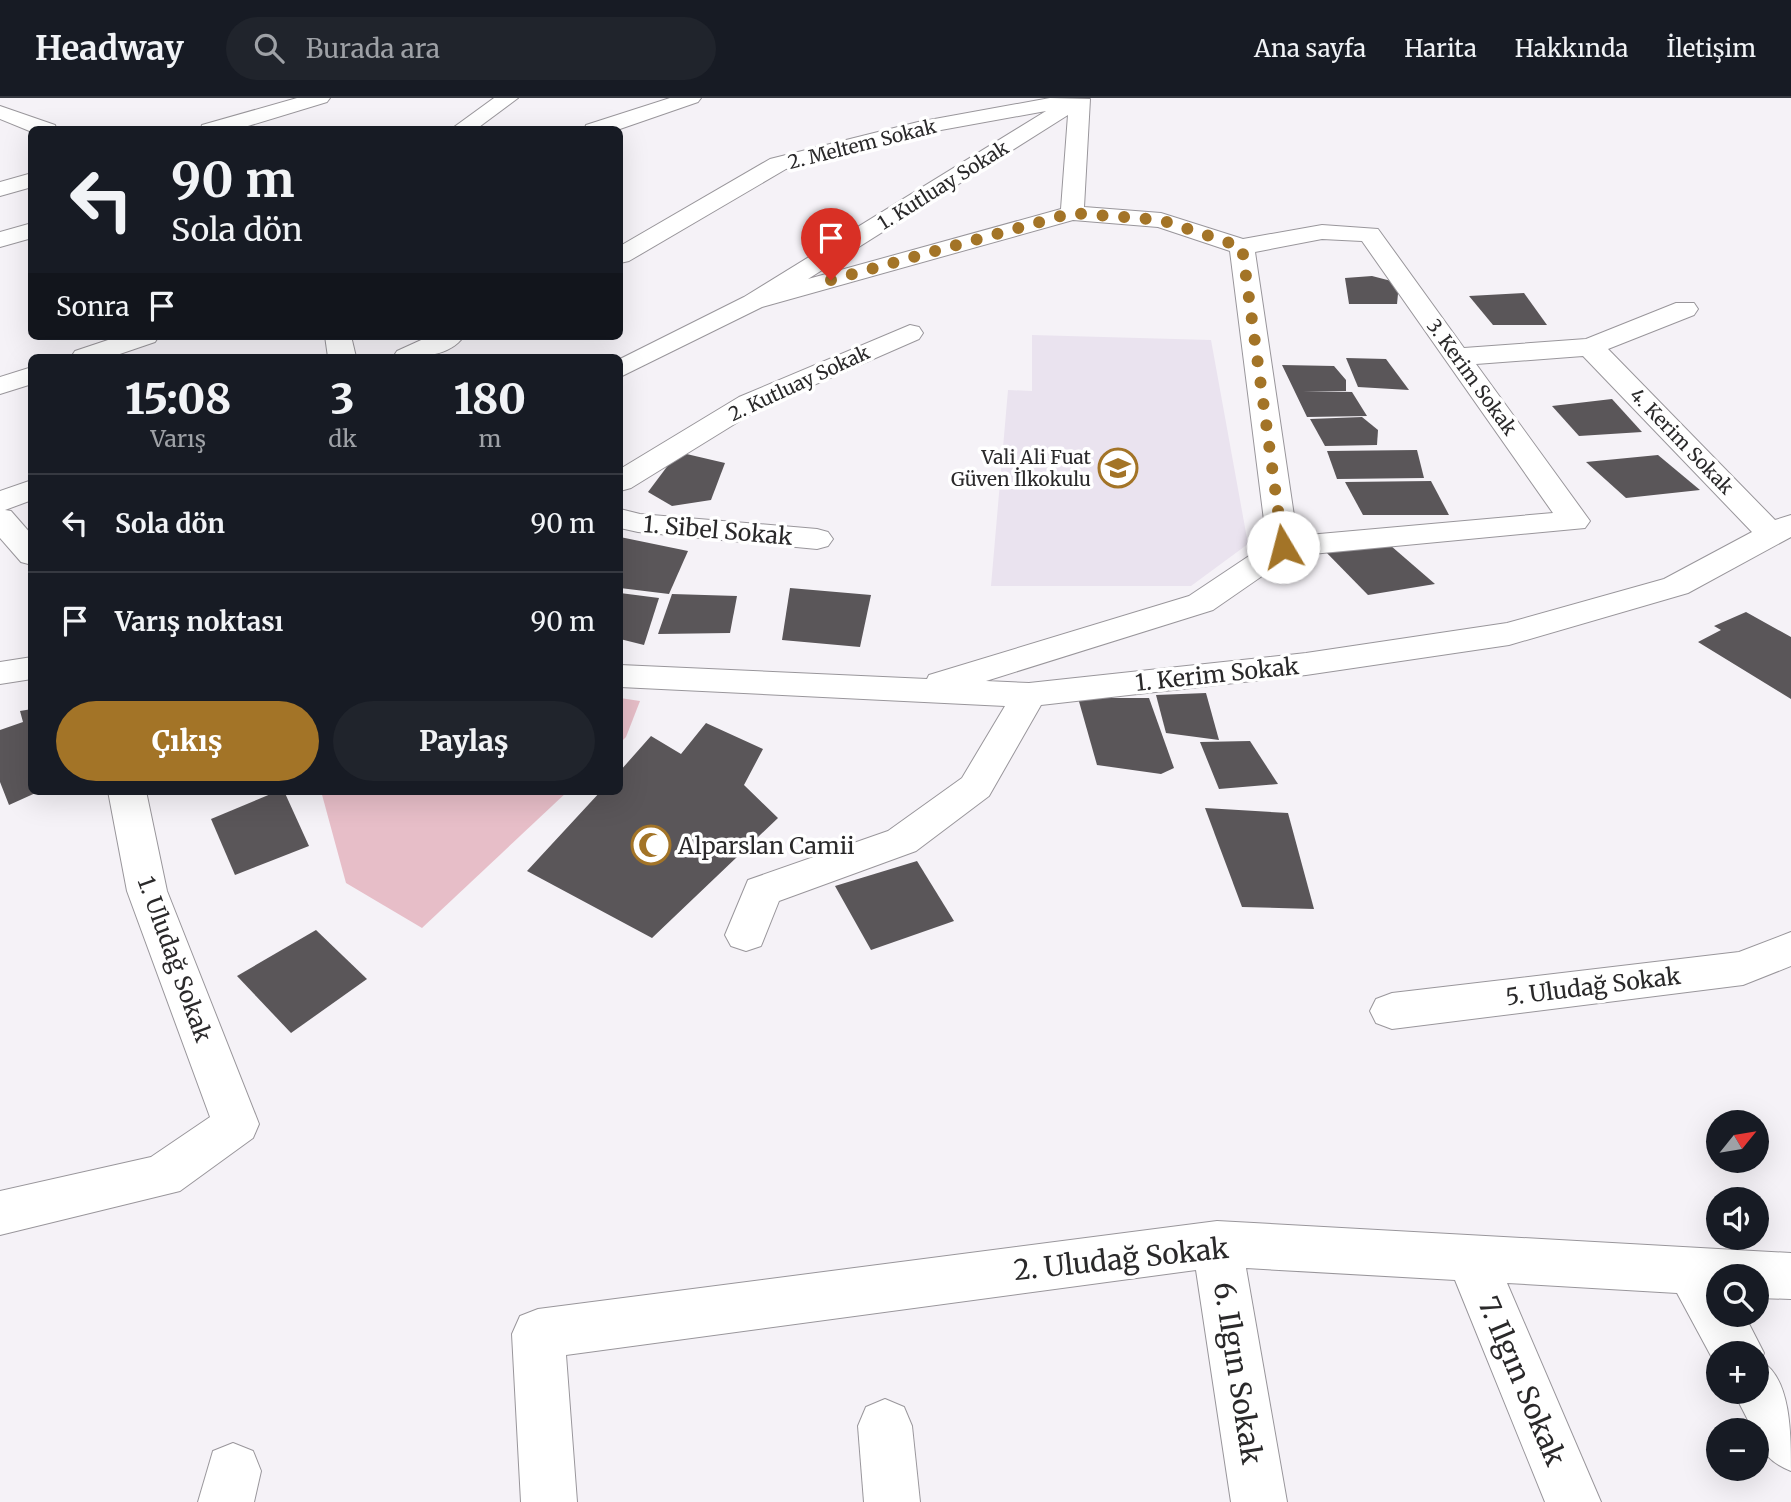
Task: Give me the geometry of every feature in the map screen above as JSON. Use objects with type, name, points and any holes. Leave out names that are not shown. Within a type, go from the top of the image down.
[{"type":"street","points":[[228,126],[320,98]]},
{"type":"street","points":[[465,126],[508,98]]},
{"type":"street","points":[[606,126],[691,98]]},
{"type":"street","points":[[1072,213],[1082,99]]},
{"type":"street","name":"2. Meltem Sokak","points":[[623,252],[778,164],[918,128],[1082,99]]},
{"type":"street","name":"1. Kutluay Sokak","points":[[623,368],[754,302],[1082,99]]},
{"type":"street","points":[[0,112],[37,126]]},
{"type":"street","points":[[0,190],[28,181]]},
{"type":"street","points":[[754,302],[1072,213],[1161,220],[1242,247],[1283,547],[1201,603],[914,692]]},
{"type":"street","name":"3. Kerim Sokak","points":[[1242,247],[1322,232],[1370,234],[1574,520],[1283,547]]},
{"type":"street","points":[[1457,357],[1590,347],[1685,309]]},
{"type":"street","name":"2. Kutluay Sokak","points":[[623,480],[749,403],[910,333]]},
{"type":"street","points":[[94,354],[134,340]]},
{"type":"street","points":[[413,354],[443,340]]},
{"type":"street","name":"4. Kerim Sokak","points":[[1590,347],[1782,530]]},
{"type":"street","points":[[0,386],[28,376]]},
{"type":"street","points":[[0,502],[28,491]]},
{"type":"street","points":[[0,518],[28,550]]},
{"type":"street","name":"1. Sibel Sokak","points":[[623,519],[638,523],[817,539]]},
{"type":"street","name":"1. Kerim Sokak","points":[[623,676],[914,692],[1029,695],[1306,664],[1509,634],[1676,586],[1782,530]]},
{"type":"street","points":[[0,673],[28,669]]},
{"type":"street","points":[[746,935],[762,891],[902,841],[976,787],[1029,695]]},
{"type":"street","name":"1. Uludağ Sokak","points":[[0,1213],[163,1176],[236,1124],[147,891],[128,795]]},
{"type":"street","name":"5. Uludağ Sokak","points":[[1392,1011],[1743,968],[1791,948]]},
{"type":"street","name":"2. Uludağ Sokak","points":[[549,1502],[538,1334],[1217,1244],[1791,1276]]},
{"type":"street","name":"6. Ilgın Sokak","points":[[1217,1244],[1259,1502]]},
{"type":"street","name":"7. Ilgın Sokak","points":[[1472,1260],[1573,1502]]},
{"type":"street","points":[[1692,1272],[1731,1341]]},
{"type":"street","points":[[1768,1404],[1791,1444]]},
{"type":"street","points":[[885,1426],[892,1502]]},
{"type":"shaded area","name":"Vali Ali Fuat Güven İlkokulu","points":[[1032,335],[1211,340],[1248,544],[1191,586],[991,586],[1008,390],[1032,391]]},
{"type":"shaded area","points":[[623,698],[640,701],[623,740]]},
{"type":"shaded area","points":[[322,795],[564,795],[422,928],[346,883]]},
{"type":"building","points":[[1372,276],[1399,283],[1397,304],[1349,304],[1345,278]]},
{"type":"building","points":[[1524,293],[1547,325],[1493,325],[1469,296]]},
{"type":"building","points":[[1346,358],[1386,359],[1409,390],[1358,387]]},
{"type":"building","points":[[1282,365],[1334,366],[1346,380],[1346,391],[1303,391],[1352,392],[1367,416],[1307,417]]},
{"type":"building","points":[[1612,399],[1642,432],[1579,436],[1552,406]]},
{"type":"building","points":[[1362,417],[1378,430],[1377,445],[1325,446],[1310,419]]},
{"type":"building","points":[[1417,450],[1424,478],[1337,479],[1327,451]]},
{"type":"building","points":[[678,452],[725,463],[711,500],[672,506],[648,492]]},
{"type":"building","points":[[1658,455],[1700,490],[1626,498],[1586,462]]},
{"type":"building","points":[[1431,481],[1449,515],[1363,515],[1345,482]]},
{"type":"building","points":[[623,538],[688,551],[669,594],[623,588]]},
{"type":"building","points":[[1383,539],[1435,584],[1368,595],[1321,547]]},
{"type":"building","points":[[790,588],[871,595],[860,647],[782,640]]},
{"type":"building","points":[[623,593],[659,598],[644,645],[623,640]]},
{"type":"building","points":[[672,594],[737,596],[730,633],[658,634]]},
{"type":"building","points":[[1746,612],[1791,637],[1791,699],[1698,642],[1721,630],[1714,626]]},
{"type":"building","points":[[1206,693],[1219,740],[1166,733],[1156,695]]},
{"type":"building","points":[[1078,698],[1149,698],[1174,768],[1161,774],[1097,765]]},
{"type":"building","points":[[28,710],[28,795],[31,795],[9,805],[0,782],[0,730],[23,722],[20,711]]},
{"type":"building","name":"Alparslan Camii","points":[[706,723],[763,749],[744,785],[778,818],[652,938],[527,871],[597,795],[623,795],[623,768],[651,736],[681,754]]},
{"type":"building","points":[[1250,741],[1278,784],[1219,789],[1200,742]]},
{"type":"building","points":[[268,795],[286,795],[309,846],[235,875],[211,819]]},
{"type":"building","points":[[1205,808],[1288,813],[1314,909],[1242,907]]},
{"type":"building","points":[[917,861],[954,921],[871,950],[835,886]]},
{"type":"building","points":[[316,930],[367,979],[291,1033],[237,976]]},
{"type":"place","name":"Vali Ali Fuat Güven İlkokulu","points":[[1118,468]]},
{"type":"place","name":"Alparslan Camii","points":[[651,845]]},
{"type":"route","points":[[831,280],[1072,213],[1161,220],[1242,247],[1283,547]]}]
